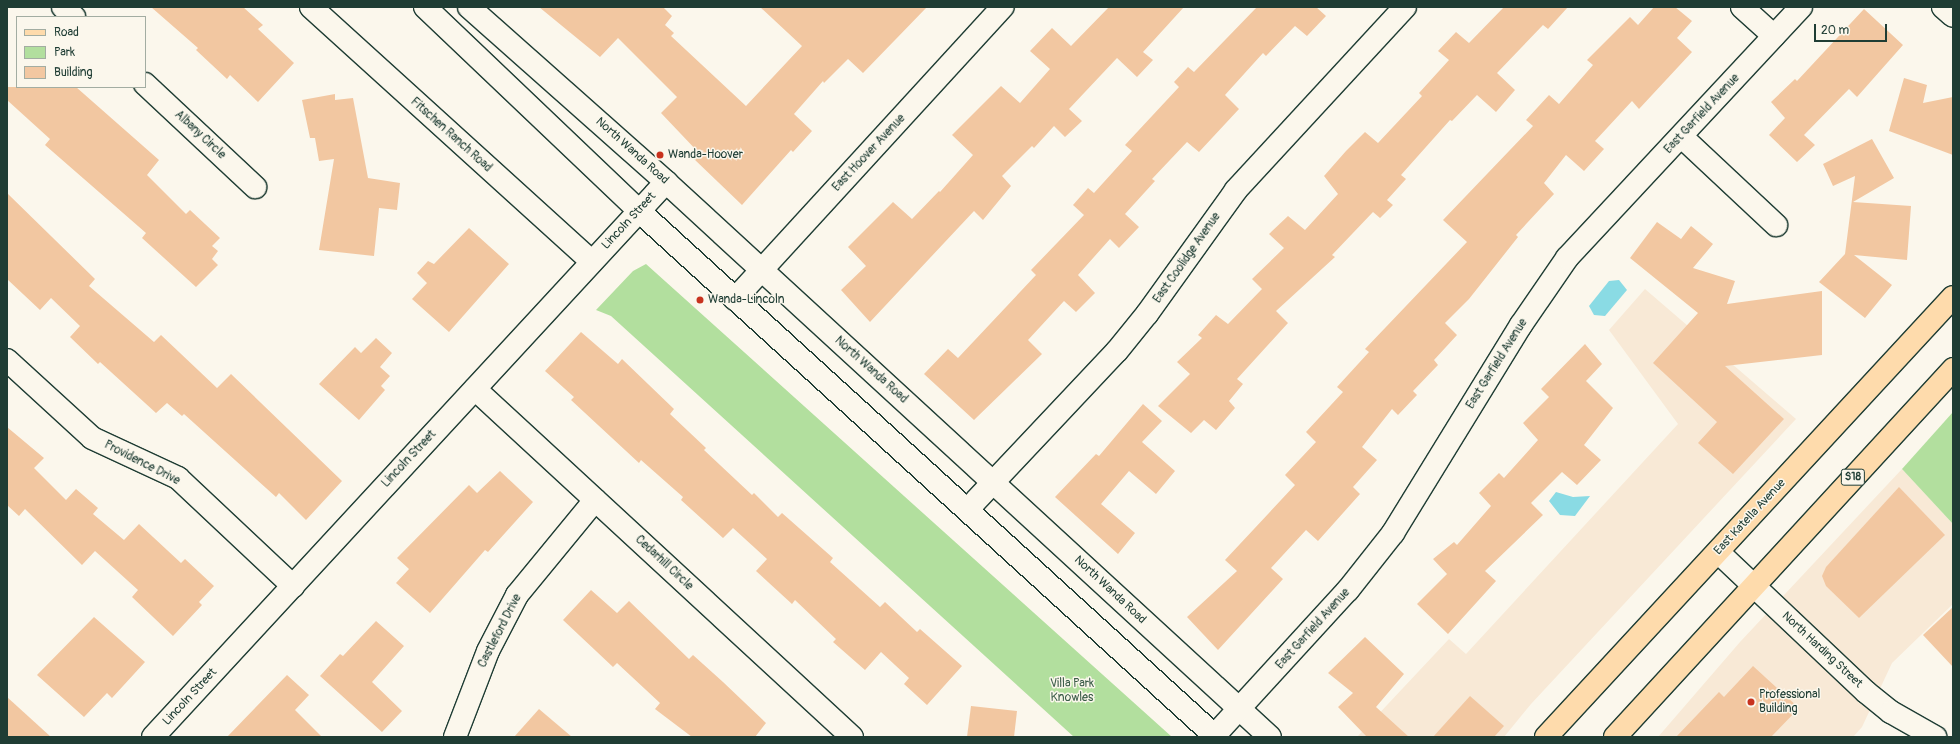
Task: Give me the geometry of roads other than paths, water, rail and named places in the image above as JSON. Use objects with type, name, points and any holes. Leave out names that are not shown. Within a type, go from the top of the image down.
[{"type":"main road","name":"East Katella Avenue","points":[[1546,737],[1953,298]]},
{"type":"main road","name":"S18","points":[[1615,737],[1953,369]]},
{"type":"street","points":[[63,7],[73,16]]},
{"type":"street","name":"Fitschen Ranch Road","points":[[311,7],[592,262]]},
{"type":"street","points":[[425,7],[639,211],[968,509],[1215,736]]},
{"type":"street","name":"North Wanda Road","points":[[469,7],[666,182],[1270,737]]},
{"type":"street","name":"East Hoover Avenue","points":[[735,299],[1003,7]]},
{"type":"street","name":"East Coolidge Avenue","points":[[968,509],[1117,351],[1147,314],[1236,190],[1405,7]]},
{"type":"street","points":[[1742,7],[1774,36]]},
{"type":"street","name":"East Garfield Avenue","points":[[1215,736],[1348,590],[1393,533],[1521,325],[1568,258],[1682,137],[1800,7]]},
{"type":"street","points":[[1943,7],[1953,16]]},
{"type":"street","name":"Albany Circle","points":[[146,85],[255,187]]},
{"type":"street","points":[[1682,137],[1776,224]]},
{"type":"street","name":"Lincoln Street","points":[[153,737],[666,182]]},
{"type":"street","name":"Providence Drive","points":[[7,360],[92,438],[178,478],[293,586]]},
{"type":"street","name":"Cedarhill Circle","points":[[475,389],[852,737]]},
{"type":"street","name":"Castleford Drive","points":[[455,737],[488,651],[517,595],[595,500]]},
{"type":"street","name":"North Harding Street","points":[[1718,552],[1891,712],[1935,737]]},
{"type":"water","points":[[1619,280],[1627,290],[1605,316],[1594,315],[1589,306],[1609,281]]},
{"type":"water","points":[[1556,492],[1573,497],[1590,496],[1575,516],[1560,515],[1549,501]]},
{"type":"place","name":"Wanda-Hoover","points":[[660,155]]},
{"type":"place","name":"Wanda-Lincoln","points":[[700,300]]},
{"type":"place","name":"Professional Building","points":[[1751,702]]},
{"type":"park label","name":"Villa Park Knowles","points":[[1072,691]]}]
